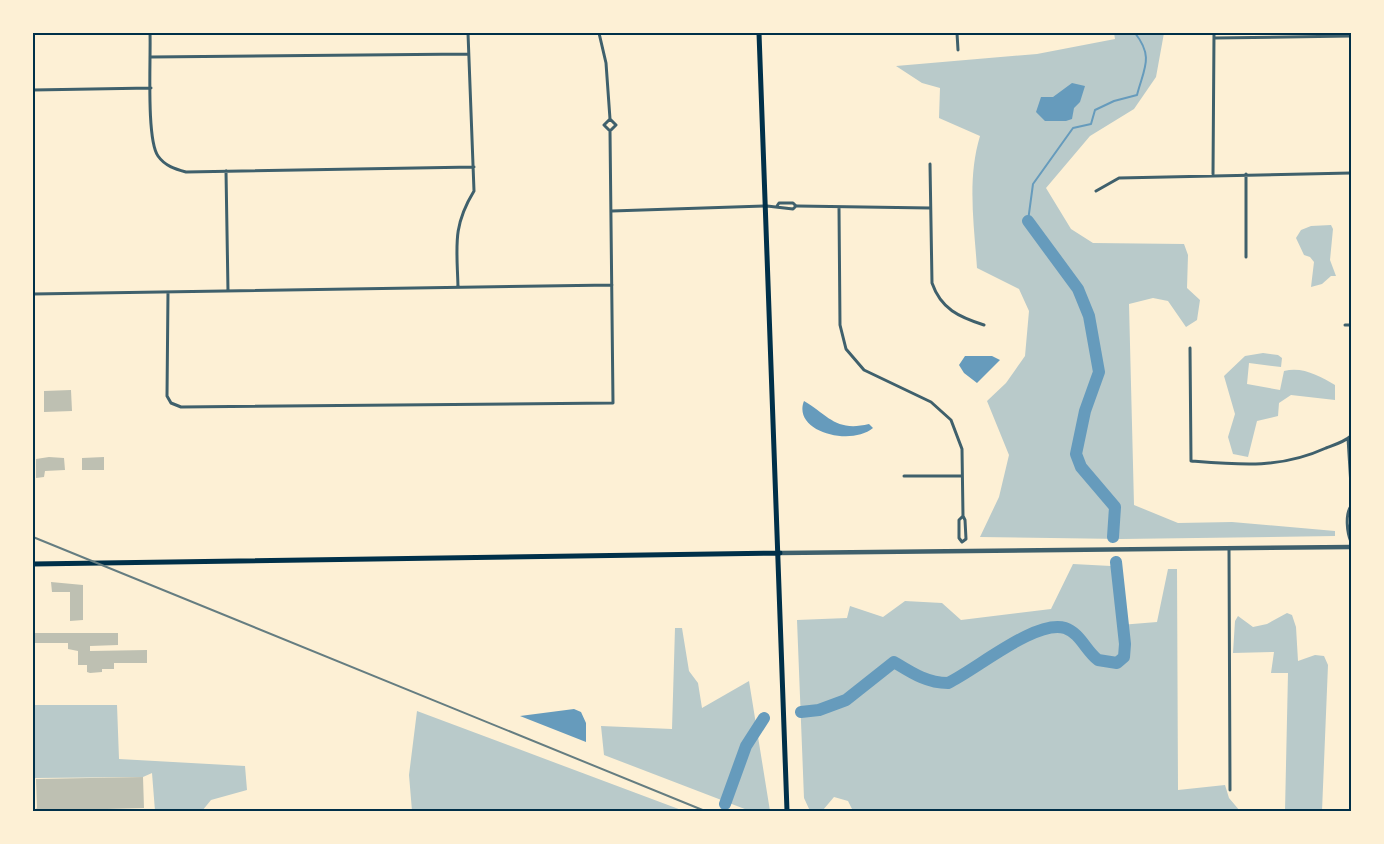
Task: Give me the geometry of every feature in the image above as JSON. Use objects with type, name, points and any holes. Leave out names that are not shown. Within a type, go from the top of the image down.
[{"type":"main road","points":[[759,33],[780,553],[787,811]]},
{"type":"main road","points":[[33,564],[780,553]]},
{"type":"street","points":[[150,33],[152,133],[157,155],[170,168],[186,172],[474,167]]},
{"type":"street","points":[[458,287],[457,230],[462,212],[474,192],[468,33]]},
{"type":"street","points":[[168,292],[167,396],[171,404],[181,407],[613,402],[610,131],[616,125],[610,119],[606,63],[599,33]]},
{"type":"street","points":[[957,33],[958,50]]},
{"type":"street","points":[[1213,174],[1214,33]]},
{"type":"street","points":[[1214,38],[1351,36]]},
{"type":"street","points":[[151,57],[470,54]]},
{"type":"street","points":[[33,90],[151,88]]},
{"type":"street","points":[[610,119],[603,125],[610,131]]},
{"type":"street","points":[[930,164],[930,267],[934,290],[951,312],[984,325]]},
{"type":"street","points":[[226,171],[228,291]]},
{"type":"street","points":[[1096,191],[1119,178],[1197,177],[1213,174],[1351,173]]},
{"type":"street","points":[[1246,174],[1246,257]]},
{"type":"street","points":[[612,211],[767,206],[777,206],[779,209],[793,209],[796,206],[930,208]]},
{"type":"street","points":[[839,208],[840,325],[846,349],[864,370],[931,402],[947,414],[961,443],[966,539],[962,542]]},
{"type":"street","points":[[33,294],[612,285]]},
{"type":"street","points":[[1346,325],[1351,325]]},
{"type":"street","points":[[1190,348],[1191,461],[1235,466],[1279,464],[1304,458],[1350,437],[1351,486]]},
{"type":"street","points":[[904,476],[962,476]]},
{"type":"street","points":[[1351,506],[1348,511],[1348,534],[1351,542]]},
{"type":"street","points":[[962,552],[959,520],[963,516]]},
{"type":"street","points":[[780,553],[1351,547]]},
{"type":"street","points":[[1229,549],[1230,790]]},
{"type":"shaded area","points":[[1114,33],[1164,33],[1156,77],[1134,109],[1090,136],[1046,188],[1071,229],[1093,243],[1184,244],[1188,255],[1187,288],[1200,300],[1197,320],[1186,327],[1168,301],[1153,298],[1129,304],[1134,505],[1178,523],[1232,522],[1335,531],[1335,536],[1121,539],[980,537],[999,497],[1009,455],[987,401],[1006,383],[1025,356],[1029,311],[1019,289],[977,268],[973,185],[980,136],[939,118],[940,88],[922,83],[896,66],[1037,54],[1115,39]]},
{"type":"shaded area","points":[[1331,225],[1333,229],[1330,260],[1336,276],[1331,276],[1322,284],[1311,287],[1314,262],[1310,257],[1304,255],[1296,238],[1301,230],[1311,226]]},
{"type":"shaded area","points":[[1263,353],[1278,355],[1282,358],[1281,367],[1249,363],[1247,384],[1280,390],[1284,371],[1304,371],[1335,385],[1335,400],[1291,395],[1279,403],[1278,416],[1257,421],[1248,457],[1233,454],[1228,437],[1235,414],[1224,376],[1245,356]]},
{"type":"shaded area","points":[[1073,564],[1111,566],[1120,625],[1157,622],[1168,569],[1177,569],[1178,790],[1225,785],[1229,798],[1240,811],[853,811],[848,801],[834,797],[823,810],[810,811],[804,798],[797,620],[847,618],[850,606],[883,617],[905,601],[942,603],[961,620],[1051,609]]},
{"type":"shaded area","points":[[1287,613],[1292,615],[1296,627],[1298,661],[1315,655],[1324,656],[1328,665],[1322,811],[1285,811],[1288,673],[1271,673],[1274,652],[1233,653],[1235,621],[1238,616],[1253,627],[1267,624]]},
{"type":"shaded area","points":[[675,628],[682,628],[689,671],[698,683],[702,708],[749,681],[770,811],[750,811],[604,755],[601,726],[672,729]]},
{"type":"shaded area","points":[[33,705],[117,705],[119,759],[245,766],[247,790],[211,800],[202,811],[155,811],[152,773],[143,777],[33,778]]},
{"type":"shaded area","points":[[417,711],[684,811],[412,811],[409,775]]},
{"type":"water","points":[[1072,83],[1085,86],[1080,102],[1074,108],[1072,119],[1045,121],[1036,112],[1041,97],[1053,97]]},
{"type":"water","points":[[965,356],[992,356],[1000,360],[977,383],[964,373],[959,365]]},
{"type":"water","points":[[804,401],[841,424],[858,426],[869,424],[873,428],[863,434],[851,436],[825,433],[806,421],[803,412]]},
{"type":"water","points":[[574,709],[581,712],[586,723],[586,742],[520,716]]},
{"type":"building","points":[[71,390],[72,411],[44,412],[44,391]]},
{"type":"building","points":[[104,457],[104,470],[82,470],[82,458]]},
{"type":"building","points":[[64,458],[65,470],[45,471],[44,477],[36,478],[36,459]]},
{"type":"building","points":[[51,582],[83,585],[83,620],[70,621],[70,592],[52,592]]},
{"type":"building","points":[[33,633],[118,633],[118,645],[90,646],[90,651],[147,650],[147,663],[114,663],[114,669],[102,669],[102,672],[90,673],[87,672],[87,665],[78,665],[78,651],[68,649],[68,643],[33,643]]},
{"type":"building","points":[[143,777],[144,808],[34,811],[37,808],[36,779]]},
{"type":"waterway","points":[[1028,221],[1033,184],[1073,128],[1091,124],[1095,110],[1114,101],[1137,95],[1146,56],[1141,41],[1135,33]]},
{"type":"waterway","points":[[1028,221],[1078,289],[1089,316],[1099,372],[1085,411],[1076,454],[1081,467],[1115,507],[1113,537]]},
{"type":"waterway","points":[[801,712],[819,710],[846,700],[894,662],[926,679],[948,683],[1006,647],[1039,631],[1053,627],[1070,630],[1098,660],[1117,663],[1124,657],[1125,644],[1116,562]]},
{"type":"waterway","points":[[725,804],[746,746],[764,718]]},
{"type":"railway","points":[[33,537],[705,811]]}]
